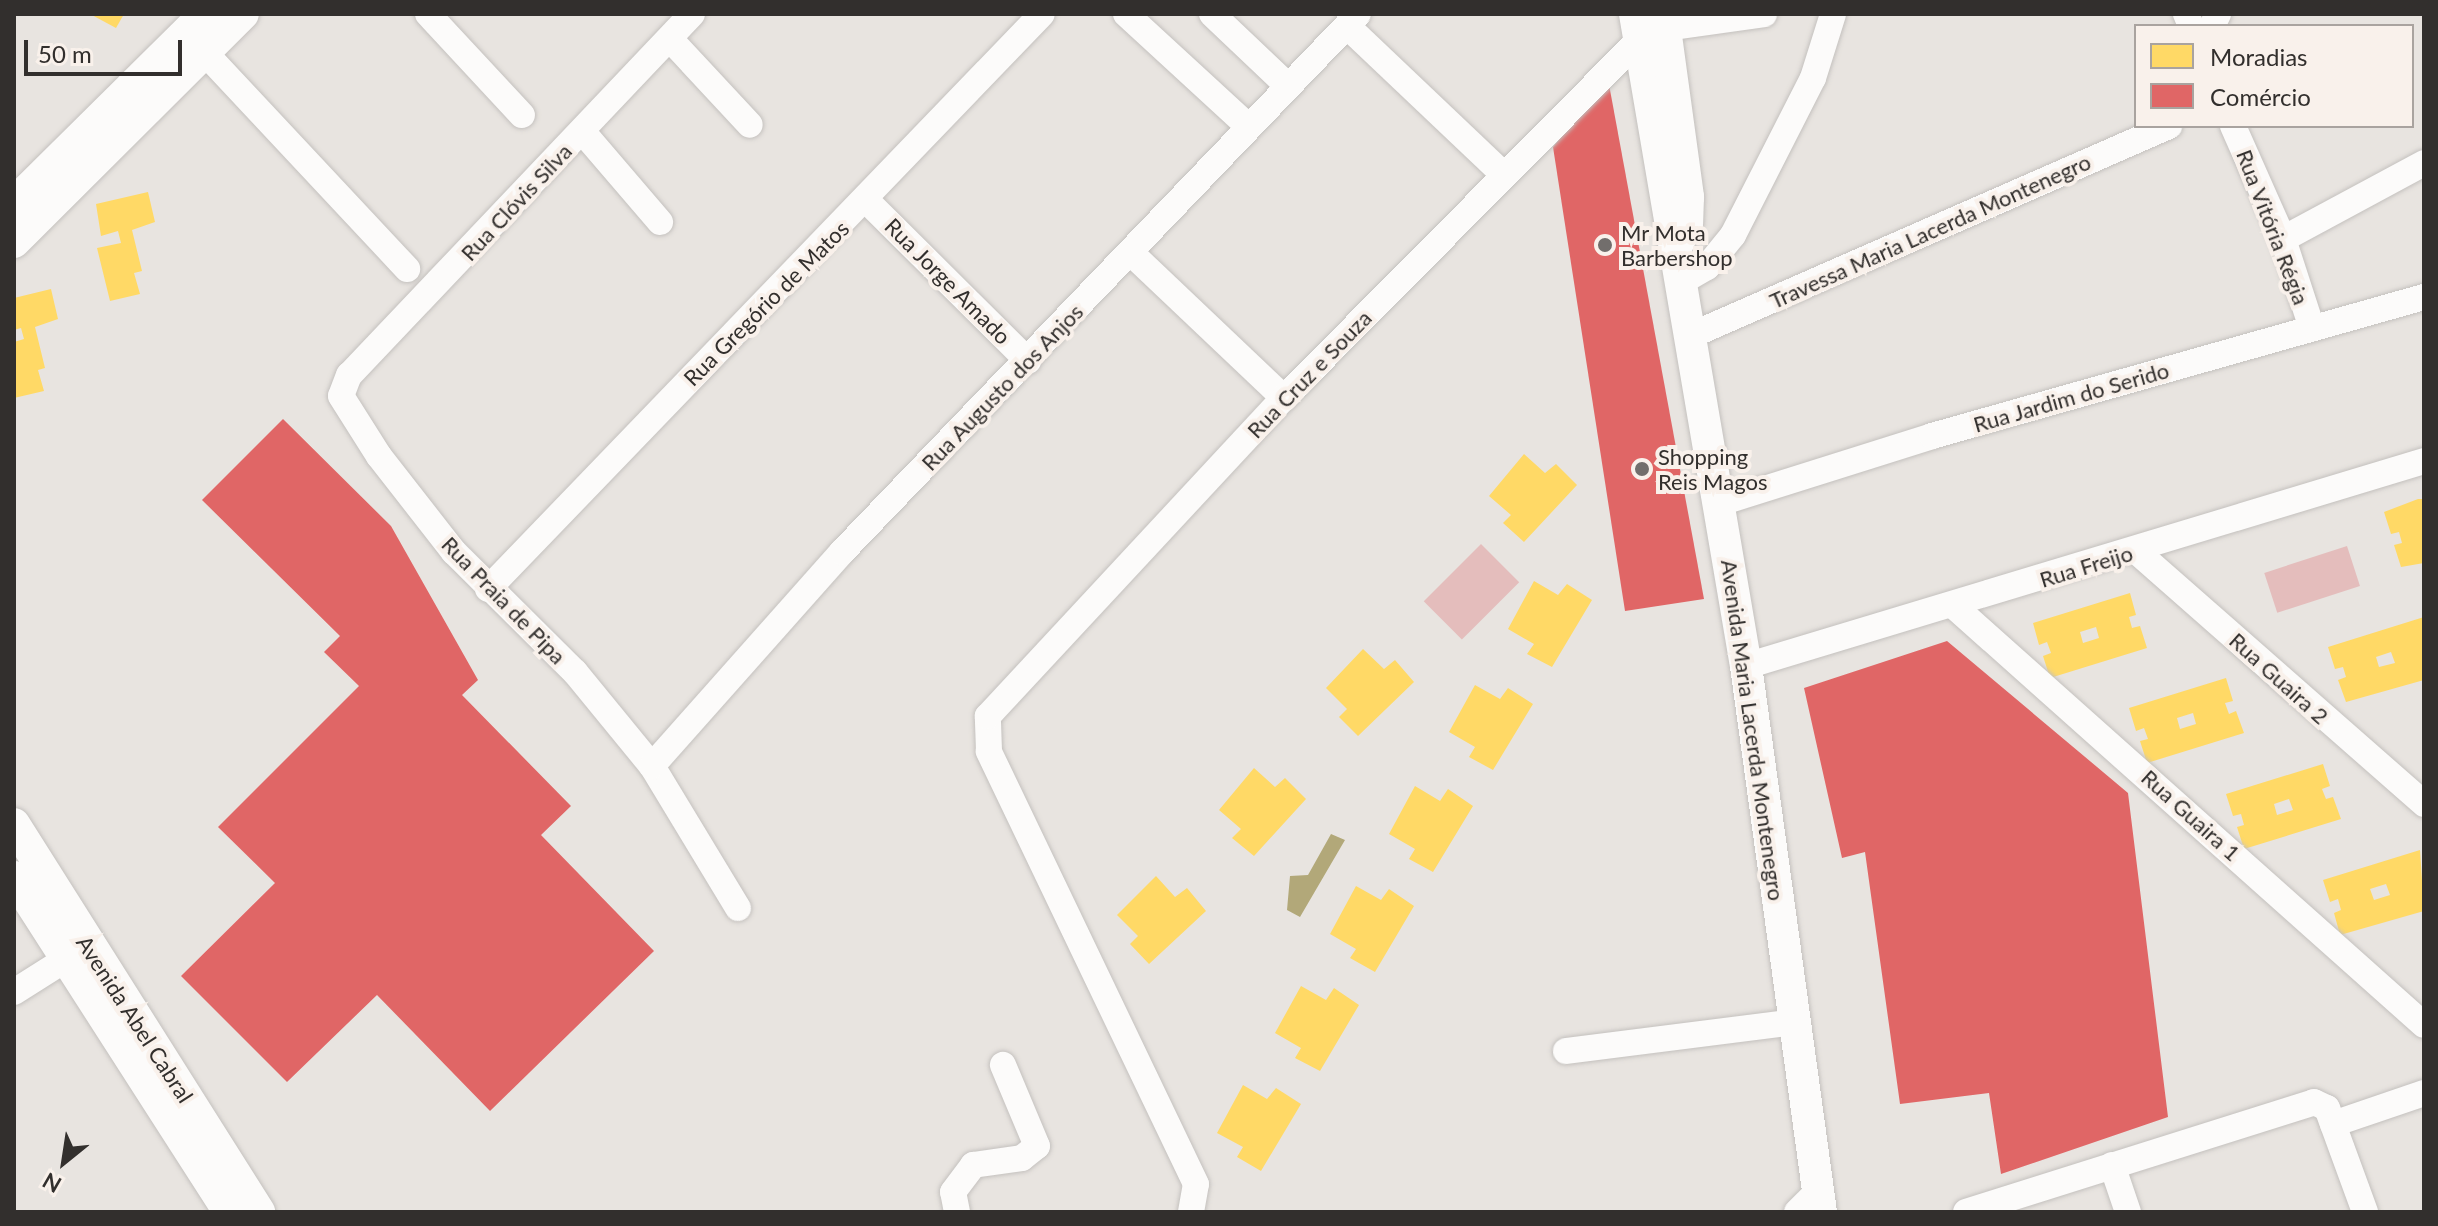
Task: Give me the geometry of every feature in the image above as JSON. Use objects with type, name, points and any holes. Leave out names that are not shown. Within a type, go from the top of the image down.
[{"type":"main road","points":[[14,242],[23,206],[199,33],[243,14]]},
{"type":"main road","name":"Avenida Maria Lacerda Montenegro","points":[[1651,24],[1688,197],[1687,223],[1675,250],[1692,335],[1746,666],[1795,1022],[1812,1205]]},
{"type":"main road","name":"Avenida Abel Cabral","points":[[14,824],[76,952]]},
{"type":"main road","name":"Avenida Abel Cabral","points":[[14,877],[76,952],[236,1207]]},
{"type":"street","points":[[428,14],[522,115]]},
{"type":"street","name":"Rua Clóvis Silva","points":[[341,389],[349,375],[692,14]]},
{"type":"street","name":"Rua Gregório de Matos","points":[[488,589],[867,201],[1042,14]]},
{"type":"street","points":[[1126,14],[1249,127]]},
{"type":"street","points":[[1212,14],[1288,86]]},
{"type":"street","points":[[1651,24],[1764,14]]},
{"type":"street","points":[[1681,282],[1707,267],[1733,235],[1813,78],[1833,14]]},
{"type":"street","points":[[1352,20],[1504,175]]},
{"type":"street","name":"Rua Augusto dos Anjos","points":[[652,766],[842,552],[1352,20]]},
{"type":"street","name":"Rua Cruz e Souza","points":[[1191,1212],[1196,1184],[989,751],[988,716],[1284,398],[1651,24]]},
{"type":"street","points":[[199,33],[407,269]]},
{"type":"street","points":[[670,39],[750,125]]},
{"type":"street","name":"Travessa Maria Lacerda Montenegro","points":[[1692,335],[2164,128]]},
{"type":"street","name":"Rua Vitória Régia","points":[[2234,128],[2283,239],[2312,328]]},
{"type":"street","points":[[582,131],[660,222]]},
{"type":"street","points":[[2283,239],[2424,163]]},
{"type":"street","name":"Rua Jorge Amado","points":[[867,201],[1028,361]]},
{"type":"street","points":[[1131,253],[1284,398]]},
{"type":"street","name":"Rua Jardim do Serido","points":[[1720,503],[1932,436],[2424,297]]},
{"type":"street","name":"Rua Praia de Pipa","points":[[341,389],[344,406],[379,456],[488,589],[575,672],[652,766],[738,908]]},
{"type":"street","name":"Rua Freijo","points":[[1746,666],[1955,607],[2424,461]]},
{"type":"street","name":"Rua Guaira 2","points":[[2135,550],[2424,804]]},
{"type":"street","name":"Rua Guaira 1","points":[[1955,607],[2424,1025]]},
{"type":"street","points":[[14,992],[76,952]]},
{"type":"street","points":[[1566,1051],[1795,1022]]},
{"type":"street","points":[[957,1212],[953,1192],[959,1176],[973,1165],[1022,1158],[1037,1146],[1003,1065]]},
{"type":"street","points":[[1966,1212],[2112,1165],[2326,1113],[2424,1093]]},
{"type":"street","points":[[2326,1113],[2365,1212]]},
{"type":"street","points":[[2112,1165],[2128,1212]]},
{"type":"shaded area","points":[[1481,544],[1519,582],[1462,639],[1424,601]]},
{"type":"shaded area","points":[[2347,546],[2360,586],[2277,613],[2264,573]]},
{"type":"shaded area","points":[[1331,834],[1345,840],[1300,917],[1287,910],[1290,876],[1308,875]]},
{"type":"building: Moradias","points":[[90,14],[124,14],[116,28]]},
{"type":"building: Moradias","points":[[148,192],[155,222],[132,230],[142,271],[134,273],[140,294],[110,301],[97,248],[121,243],[118,231],[101,236],[96,204]]},
{"type":"building: Moradias","points":[[51,289],[58,319],[35,327],[45,368],[38,370],[44,391],[14,398],[14,342],[24,339],[21,328],[14,330],[14,298]]},
{"type":"building: Moradias","points":[[1524,454],[1545,473],[1556,464],[1577,485],[1524,542],[1503,523],[1511,515],[1489,496]]},
{"type":"building: Moradias","points":[[2424,499],[2424,563],[2401,567],[2394,545],[2402,543],[2399,532],[2391,534],[2384,512]]},
{"type":"building: Moradias","points":[[1534,581],[1558,595],[1567,584],[1592,600],[1552,667],[1527,654],[1534,644],[1508,629]]},
{"type":"building: Moradias","points":[[2130,593],[2136,615],[2129,617],[2132,628],[2140,626],[2147,648],[2050,678],[2043,656],[2051,653],[2047,642],[2039,645],[2033,623]],"holes":[[[2096,627],[2099,638],[2083,643],[2080,632]]]},
{"type":"building: Moradias","points":[[2424,617],[2424,680],[2346,702],[2338,680],[2346,677],[2343,667],[2335,669],[2328,647]],"holes":[[[2391,652],[2395,663],[2379,667],[2376,657]]]},
{"type":"building: Moradias","points":[[1363,649],[1384,669],[1395,660],[1414,682],[1358,736],[1339,717],[1347,709],[1326,688]]},
{"type":"building: Moradias","points":[[2226,678],[2233,701],[2225,703],[2229,714],[2236,711],[2244,733],[2147,763],[2140,741],[2148,739],[2144,728],[2136,731],[2129,708]],"holes":[[[2193,713],[2196,724],[2180,729],[2177,718]]]},
{"type":"building: Moradias","points":[[1475,685],[1500,699],[1508,688],[1533,704],[1493,770],[1469,757],[1475,747],[1449,732]]},
{"type":"building: Moradias","points":[[2323,764],[2330,786],[2322,789],[2326,799],[2333,797],[2341,819],[2244,849],[2237,827],[2244,825],[2241,814],[2233,816],[2226,794]],"holes":[[[2289,799],[2293,810],[2277,815],[2274,804]]]},
{"type":"building: Moradias","points":[[1254,768],[1275,787],[1285,778],[1306,799],[1254,856],[1232,838],[1241,829],[1219,810]]},
{"type":"building: Moradias","points":[[1415,786],[1440,801],[1448,789],[1473,806],[1433,872],[1409,859],[1415,849],[1389,834]]},
{"type":"building: Moradias","points":[[2420,850],[2424,911],[2340,935],[2334,913],[2341,910],[2338,899],[2330,902],[2323,880]],"holes":[[[2386,884],[2390,895],[2374,900],[2370,889]]]},
{"type":"building: Moradias","points":[[1156,876],[1175,897],[1187,888],[1206,911],[1149,964],[1130,944],[1138,936],[1117,915]]},
{"type":"building: Moradias","points":[[1356,886],[1381,900],[1389,889],[1414,906],[1375,972],[1350,958],[1356,949],[1330,934]]},
{"type":"building: Moradias","points":[[1301,986],[1326,1000],[1334,988],[1359,1005],[1320,1071],[1295,1058],[1301,1048],[1275,1033]]},
{"type":"building: Moradias","points":[[1243,1085],[1267,1099],[1276,1088],[1301,1104],[1261,1171],[1237,1157],[1243,1147],[1217,1133]]},
{"type":"building: Comércio","name":"Shopping Reis Magos","points":[[1608,79],[1704,599],[1625,611],[1553,147]]},
{"type":"building: Comércio","points":[[283,419],[391,526],[478,680],[462,695],[571,806],[541,835],[654,951],[490,1111],[377,995],[287,1082],[181,976],[275,883],[218,827],[359,686],[324,652],[340,636],[202,500]]},
{"type":"building: Comércio","points":[[1947,641],[2128,793],[2168,1117],[2001,1174],[1989,1093],[1900,1104],[1865,852],[1842,858],[1804,688]]},
{"type":"place","name":"Mr Mota Barbershop","points":[[1605,245]]},
{"type":"place","name":"Shopping Reis Magos","points":[[1642,469]]}]
